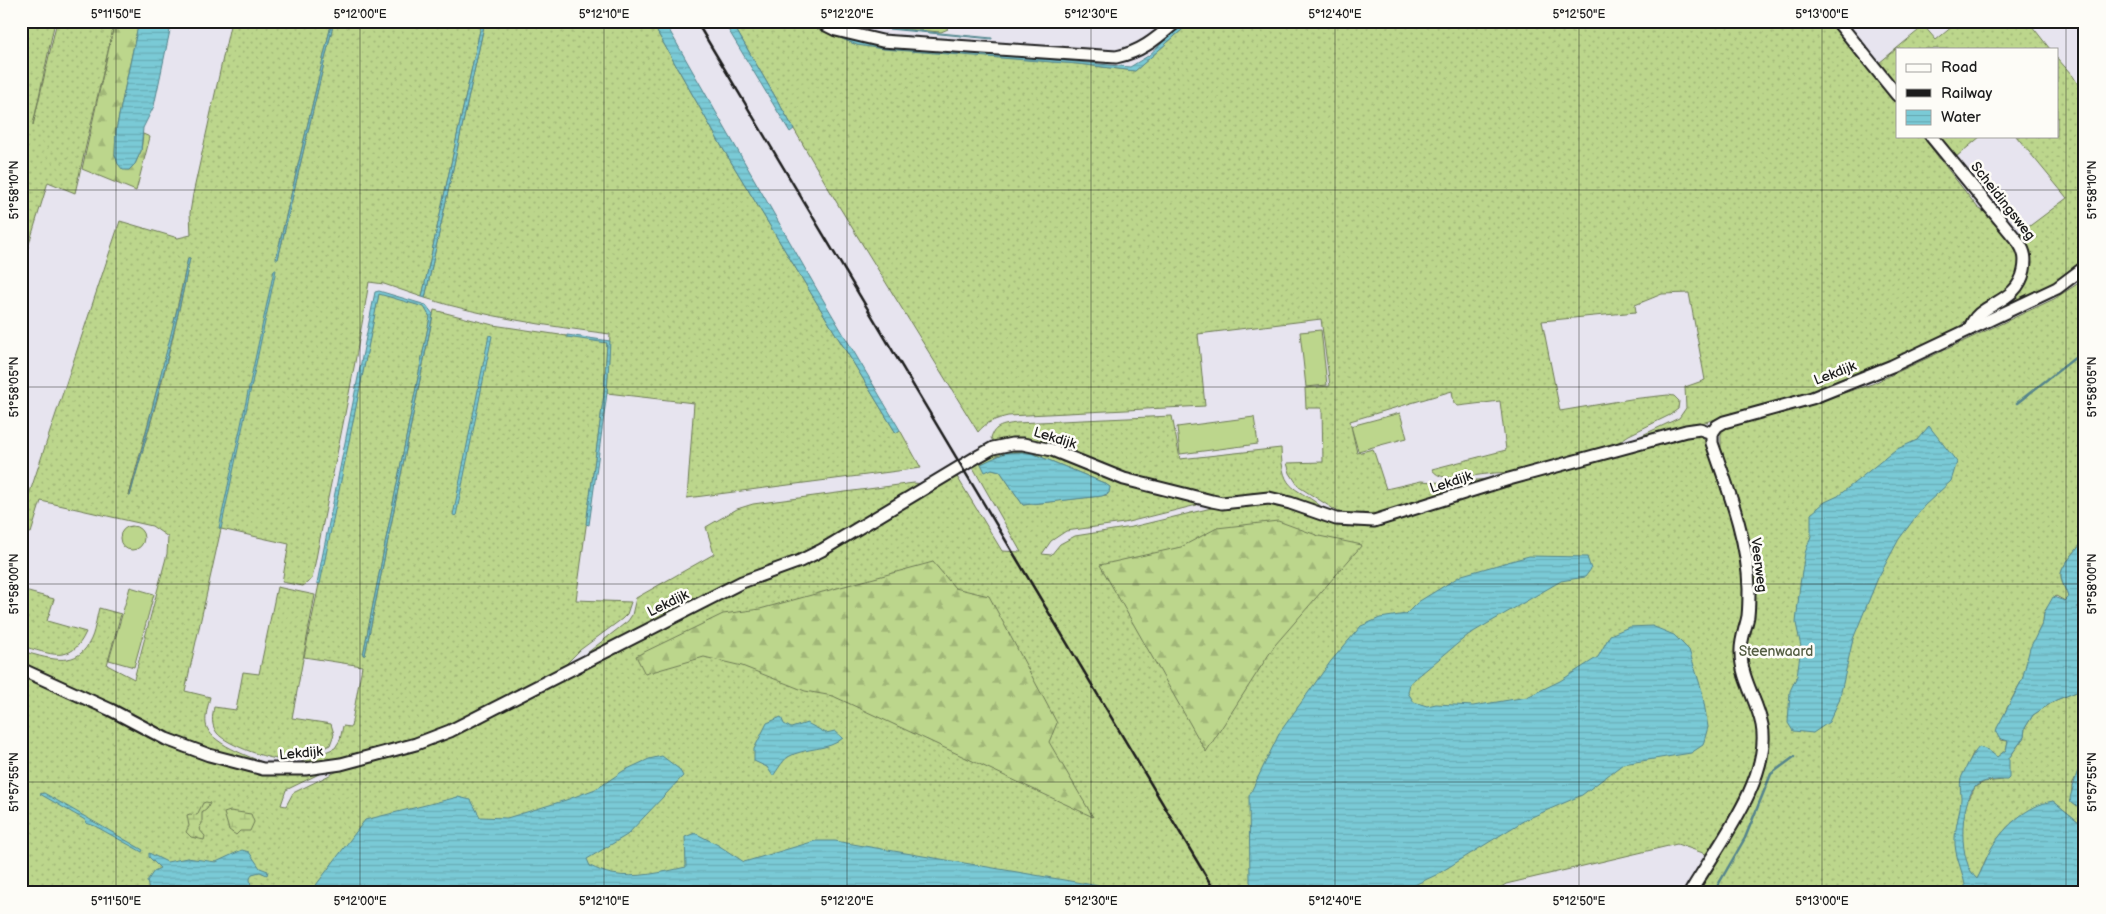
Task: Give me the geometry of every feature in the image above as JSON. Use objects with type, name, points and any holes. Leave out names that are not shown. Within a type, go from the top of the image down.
[{"type":"street","points":[[818,21],[836,30],[882,41],[1116,57],[1133,54],[1157,38],[1177,21]]},
{"type":"street","points":[[1837,21],[1896,94]]},
{"type":"street","name":"Scheidingsweg","points":[[1933,138],[2019,243],[2025,255],[2024,273],[2016,289],[2008,297],[1979,314],[1970,329]]},
{"type":"street","name":"Lekdijk","points":[[21,669],[111,710],[166,739],[208,755],[263,770],[319,768],[416,744],[450,731],[742,582],[800,561],[822,550],[975,458],[1002,445],[1023,444],[1052,450],[1124,479],[1222,503],[1269,498],[1290,503],[1336,519],[1361,522],[1386,519],[1509,479],[1686,431],[1700,429],[1712,433],[1717,426],[1724,422],[1812,398],[1860,379],[2057,288],[2085,267]]},
{"type":"street","name":"Veerweg","points":[[1690,893],[1727,835],[1741,809],[1756,771],[1762,742],[1761,720],[1742,665],[1741,645],[1748,614],[1749,590],[1746,561],[1735,512],[1712,443],[1712,433]]},
{"type":"green space","points":[[21,21],[55,21],[33,125],[57,21],[115,21],[75,193],[48,182],[21,270]]},
{"type":"green space","points":[[115,21],[139,21],[116,130],[115,155],[135,164],[141,151],[143,134],[150,137],[136,191],[82,169]]},
{"type":"green space","points":[[231,21],[332,21],[276,258],[278,259],[334,21],[482,21],[422,297],[384,284],[369,282],[312,579],[303,586],[282,582],[289,544],[221,529],[185,691],[210,697],[206,724],[214,738],[266,764],[234,757],[171,736],[21,665],[21,651],[49,658],[68,659],[83,651],[93,635],[99,608],[121,614],[107,665],[134,679],[167,554],[168,537],[152,526],[41,501],[31,533],[21,531],[21,519],[120,221],[178,238],[191,235],[190,213]],"holes":[[[188,258],[190,258],[163,378],[129,495],[170,340]]]},
{"type":"green space","points":[[485,21],[651,21],[722,147],[896,433],[900,430],[921,468],[687,498],[694,403],[607,393],[610,334],[494,316],[425,298]]},
{"type":"green space","points":[[731,21],[799,21],[857,45],[1078,64],[1135,71],[1192,21],[1833,21],[1896,103],[1896,138],[1924,138],[1978,208],[1998,221],[2012,239],[2020,260],[2020,269],[2014,284],[1968,317],[1957,331],[1821,390],[1633,442],[1636,438],[1679,418],[1686,408],[1685,387],[1705,380],[1689,293],[1662,294],[1635,305],[1636,312],[1542,321],[1560,411],[1668,395],[1674,396],[1679,401],[1678,409],[1670,415],[1629,435],[1611,447],[1514,474],[1494,473],[1457,478],[1438,475],[1432,469],[1506,450],[1500,401],[1458,406],[1454,403],[1452,391],[1350,421],[1357,453],[1373,449],[1386,489],[1421,481],[1447,483],[1497,478],[1378,516],[1349,516],[1340,513],[1299,487],[1290,473],[1287,463],[1323,462],[1322,408],[1306,408],[1305,388],[1330,386],[1321,319],[1198,334],[1205,406],[1008,416],[991,421],[978,432],[840,208]]},
{"type":"green space","points":[[861,21],[952,21],[946,27],[948,29],[941,32],[878,27]]},
{"type":"green space","points":[[1959,21],[2028,21],[2049,48],[1897,48],[1924,26],[1936,40]]},
{"type":"green space","points":[[1896,49],[1896,84],[1879,63]]},
{"type":"green space","points":[[2058,59],[2073,76],[2082,91],[2085,112],[2085,261],[2052,285],[1979,320],[2012,298],[2024,243],[2019,234],[2067,198],[2018,138],[2058,138]]},
{"type":"green space","points":[[1941,138],[1979,138],[1956,157]]},
{"type":"green space","name":"Steenwaard","points":[[2085,279],[2085,537],[2062,571],[2061,578],[2068,598],[2065,601],[2056,596],[2044,612],[2043,622],[2037,634],[2022,680],[2006,710],[2000,740],[2008,741],[2006,750],[1997,757],[1973,753],[1961,784],[1969,799],[1975,787],[1984,782],[2003,780],[2009,758],[2024,737],[2025,728],[2033,715],[2056,700],[2079,691],[2085,686],[2085,757],[2072,785],[2071,802],[2085,813],[2085,827],[2053,801],[2018,818],[2007,828],[1994,845],[1980,874],[1975,893],[1696,893],[1718,855],[1709,855],[1677,844],[1506,884],[1492,893],[21,893],[21,672],[109,712],[275,774],[321,773],[286,790],[281,805],[286,806],[293,793],[346,767],[375,761],[723,596],[956,475],[1002,551],[1021,552],[971,464],[983,456],[1024,446],[1196,502],[1197,505],[1124,523],[1066,531],[1051,541],[1042,554],[1051,555],[1060,544],[1075,536],[1132,527],[1220,506],[1269,502],[1347,524],[1492,489],[1667,440],[1700,434],[1711,450],[1721,447],[1721,431],[1727,427],[1794,409],[1872,384],[2054,299]],"holes":[[[1015,452],[1034,454],[1104,483],[1110,487],[1107,495],[1023,505],[1000,471],[992,469],[996,456]]]},
{"type":"green space","points":[[379,293],[425,307],[430,317],[363,655],[365,655],[434,310],[493,325],[607,342],[604,394],[576,600],[631,602],[627,614],[622,619],[580,650],[559,671],[449,728],[372,754],[292,766],[335,748],[340,740],[343,726],[351,727],[362,666],[304,657]]},
{"type":"green space","points":[[1321,330],[1327,385],[1306,387],[1300,332]]},
{"type":"green space","points":[[1400,413],[1407,438],[1358,451],[1351,426]]},
{"type":"green space","points":[[1172,416],[1180,459],[1281,448],[1284,474],[1288,482],[1325,510],[1272,495],[1250,494],[1223,499],[1142,482],[1052,447],[995,444],[991,438],[997,428],[1016,423]]},
{"type":"green space","points":[[1254,417],[1258,444],[1180,454],[1177,427]]},
{"type":"green space","points":[[914,483],[924,484],[820,547],[582,660],[582,657],[628,621],[632,615],[636,598],[714,554],[706,527],[737,509],[753,504]]},
{"type":"green space","points":[[1278,521],[1319,536],[1362,545],[1275,645],[1206,752],[1100,565],[1181,547],[1217,528]]},
{"type":"green space","points":[[132,526],[137,527],[143,533],[143,543],[137,549],[132,550],[127,549],[121,543],[120,538],[121,533],[127,527]]},
{"type":"green space","points":[[933,562],[955,588],[989,596],[1057,723],[1049,742],[1093,817],[833,696],[805,691],[742,666],[704,657],[645,674],[636,656],[723,614],[760,609]]},
{"type":"green space","points":[[130,587],[154,594],[134,667],[109,660]]},
{"type":"green space","points":[[277,587],[315,595],[292,718],[331,724],[334,734],[330,745],[310,754],[289,760],[262,756],[230,743],[217,733],[212,721],[214,707],[236,710],[243,672],[259,674]]},
{"type":"green space","points":[[21,590],[54,599],[47,621],[86,632],[74,650],[66,653],[50,654],[21,646]]},
{"type":"green space","points":[[203,803],[210,803],[202,813],[202,823],[199,829],[205,836],[204,840],[191,837],[186,832],[189,826],[187,815],[197,815]]},
{"type":"green space","points":[[230,811],[251,814],[254,822],[250,831],[240,831],[236,835],[229,830],[224,813]]},
{"type":"water","points":[[139,21],[172,21],[154,106],[143,128],[141,151],[135,164],[129,170],[123,170],[118,164],[115,155],[116,130]]},
{"type":"water","points":[[332,21],[334,21],[278,259],[276,259]]},
{"type":"water","points":[[482,21],[485,21],[425,298],[422,297]]},
{"type":"water","points":[[651,21],[664,21],[815,286],[900,430],[896,433],[722,147]]},
{"type":"water","points":[[723,21],[731,21],[794,129],[790,132]]},
{"type":"water","points":[[799,21],[807,21],[858,41],[1130,67],[1148,56],[1186,21],[1192,21],[1135,71],[1078,64],[883,49],[857,45]]},
{"type":"water","points":[[878,28],[992,38],[992,39]]},
{"type":"water","points":[[188,258],[190,258],[170,348],[130,496],[180,298]]},
{"type":"water","points":[[274,270],[276,270],[221,529],[219,528]]},
{"type":"water","points":[[379,291],[426,305],[433,314],[365,655],[363,655],[430,317],[424,307],[379,294],[320,584],[317,583],[375,292]]},
{"type":"water","points":[[489,335],[492,336],[456,516],[453,515]]},
{"type":"water","points":[[567,335],[610,341],[607,393],[589,525],[586,524],[604,394],[607,343],[567,337]]},
{"type":"water","points":[[1929,426],[1957,462],[1951,481],[1924,506],[1899,539],[1878,578],[1853,639],[1839,701],[1829,722],[1813,733],[1793,731],[1788,723],[1790,691],[1797,676],[1801,647],[1796,623],[1805,553],[1811,536],[1811,514],[1825,502],[1838,496],[1895,450],[1917,440]]},
{"type":"water","points":[[1022,452],[1034,454],[1104,483],[1110,487],[1109,493],[1102,496],[1023,505],[1000,471],[992,469],[985,472],[981,464],[1005,453]]},
{"type":"water","points":[[2085,537],[2085,605],[2081,604],[2077,607],[2085,614],[2085,686],[2079,691],[2056,700],[2033,715],[2025,728],[2024,737],[2009,758],[2009,778],[2007,780],[1978,784],[1975,787],[1966,807],[1963,834],[1966,860],[1977,879],[1992,847],[2010,824],[2035,807],[2053,801],[2085,827],[2085,893],[1966,893],[1955,845],[1961,799],[1961,778],[1971,757],[1979,747],[1988,750],[1997,757],[2006,750],[2008,741],[1999,738],[1996,732],[1997,728],[2022,680],[2030,648],[2043,622],[2044,613],[2053,597],[2065,601],[2068,598],[2061,578],[2062,571]]},
{"type":"water","points":[[1529,556],[1587,557],[1591,569],[1585,577],[1561,581],[1468,635],[1410,683],[1408,693],[1414,702],[1427,706],[1436,704],[1473,706],[1527,697],[1560,681],[1598,657],[1610,635],[1629,627],[1652,626],[1674,635],[1689,650],[1702,691],[1708,727],[1703,745],[1691,753],[1623,764],[1582,795],[1525,820],[1436,875],[1397,893],[1257,893],[1250,882],[1249,796],[1280,732],[1331,661],[1361,626],[1380,618],[1406,614],[1418,602],[1462,575]]},
{"type":"water","points":[[781,717],[784,724],[791,728],[807,723],[826,733],[835,731],[843,738],[831,745],[788,757],[773,776],[767,767],[754,761],[754,749],[767,723]]},
{"type":"water","points":[[662,756],[679,769],[683,776],[627,835],[587,859],[590,866],[609,873],[630,876],[686,867],[685,837],[695,833],[744,862],[815,841],[835,841],[1111,888],[1118,893],[310,893],[365,820],[458,797],[471,800],[480,817],[507,818],[598,788],[623,771],[649,759]]},
{"type":"water","points":[[2085,757],[2085,813],[2071,802],[2070,798],[2077,773]]},
{"type":"water","points":[[44,793],[143,850],[142,852],[86,823],[85,820],[40,794]]},
{"type":"water","points":[[242,850],[249,852],[260,868],[268,871],[267,875],[260,872],[252,874],[250,879],[251,887],[244,893],[164,893],[149,891],[147,881],[154,871],[160,868],[149,857],[149,853],[167,862],[187,858],[216,862]]},
{"type":"waterway","points":[[2017,403],[2085,350]]},
{"type":"waterway","points":[[1716,893],[1718,885],[1745,838],[1771,774],[1794,757]]},
{"type":"railway","points":[[696,21],[1216,893]]}]
